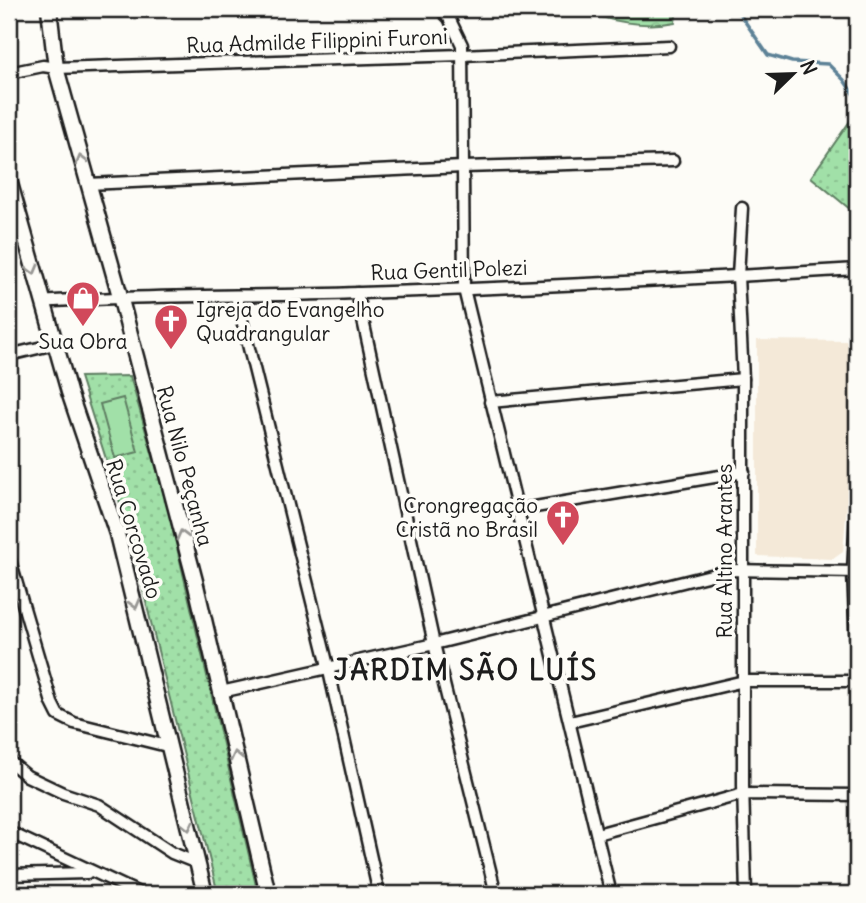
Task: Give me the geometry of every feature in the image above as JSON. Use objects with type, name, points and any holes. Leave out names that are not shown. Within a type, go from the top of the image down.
[{"type":"street","name":"Rua Nilo Peçanha","points":[[48,9],[56,68],[120,296],[195,581],[268,894]]},
{"type":"street","points":[[440,9],[449,18],[462,45],[464,289],[611,894]]},
{"type":"street","name":"Rua Admilde Filippini Furoni","points":[[9,73],[43,66],[56,68],[669,46]]},
{"type":"street","points":[[88,184],[463,167],[673,161]]},
{"type":"street","name":"Rua Corcovado","points":[[9,180],[42,302],[117,534],[205,894]]},
{"type":"street","name":"Rua Altino Arantes","points":[[742,208],[738,276],[743,379],[743,794],[746,894]]},
{"type":"street","name":"Rua Gentil Polezi","points":[[42,302],[120,296],[236,296],[464,289],[857,269]]},
{"type":"street","points":[[357,293],[433,644],[496,894]]},
{"type":"street","points":[[236,296],[329,667],[379,894]]},
{"type":"street","points":[[9,355],[55,344]]},
{"type":"street","points":[[490,402],[743,379]]},
{"type":"street","points":[[517,510],[744,472]]},
{"type":"street","points":[[857,491],[854,522],[857,672]]},
{"type":"street","points":[[9,557],[52,703],[58,715],[74,723],[167,746]]},
{"type":"street","points":[[221,692],[433,644],[730,570],[855,572]]},
{"type":"street","points":[[570,722],[744,681],[857,681]]},
{"type":"street","points":[[9,761],[27,776],[63,793],[99,805],[172,853],[197,863]]},
{"type":"street","points":[[597,834],[743,794],[857,795]]},
{"type":"street","points":[[9,832],[91,873],[141,894]]},
{"type":"street","points":[[9,875],[91,873]]},
{"type":"shaded area","points":[[757,340],[851,341],[852,443],[843,552],[833,559],[757,556]]},
{"type":"green space","points":[[582,9],[677,9],[675,22],[640,24],[614,20]]},
{"type":"green space","points":[[857,111],[857,215],[811,177]]},
{"type":"green space","points":[[130,376],[168,509],[258,894],[218,894],[127,525],[80,377]]},
{"type":"green space","points":[[123,398],[138,452],[115,458],[100,404]]},
{"type":"waterway","points":[[714,9],[739,13],[768,55],[792,62],[828,64],[854,95]]},
{"type":"place","name":"Sua Obra","points":[[83,328]]},
{"type":"place","name":"Igreja do Evangelho Quadrangular","points":[[171,351]]},
{"type":"place","name":"Crongregação Cristã no Brasil","points":[[563,547]]},
{"type":"district","name":"JARDIM SÃO LUÍS","points":[[466,670]]}]
